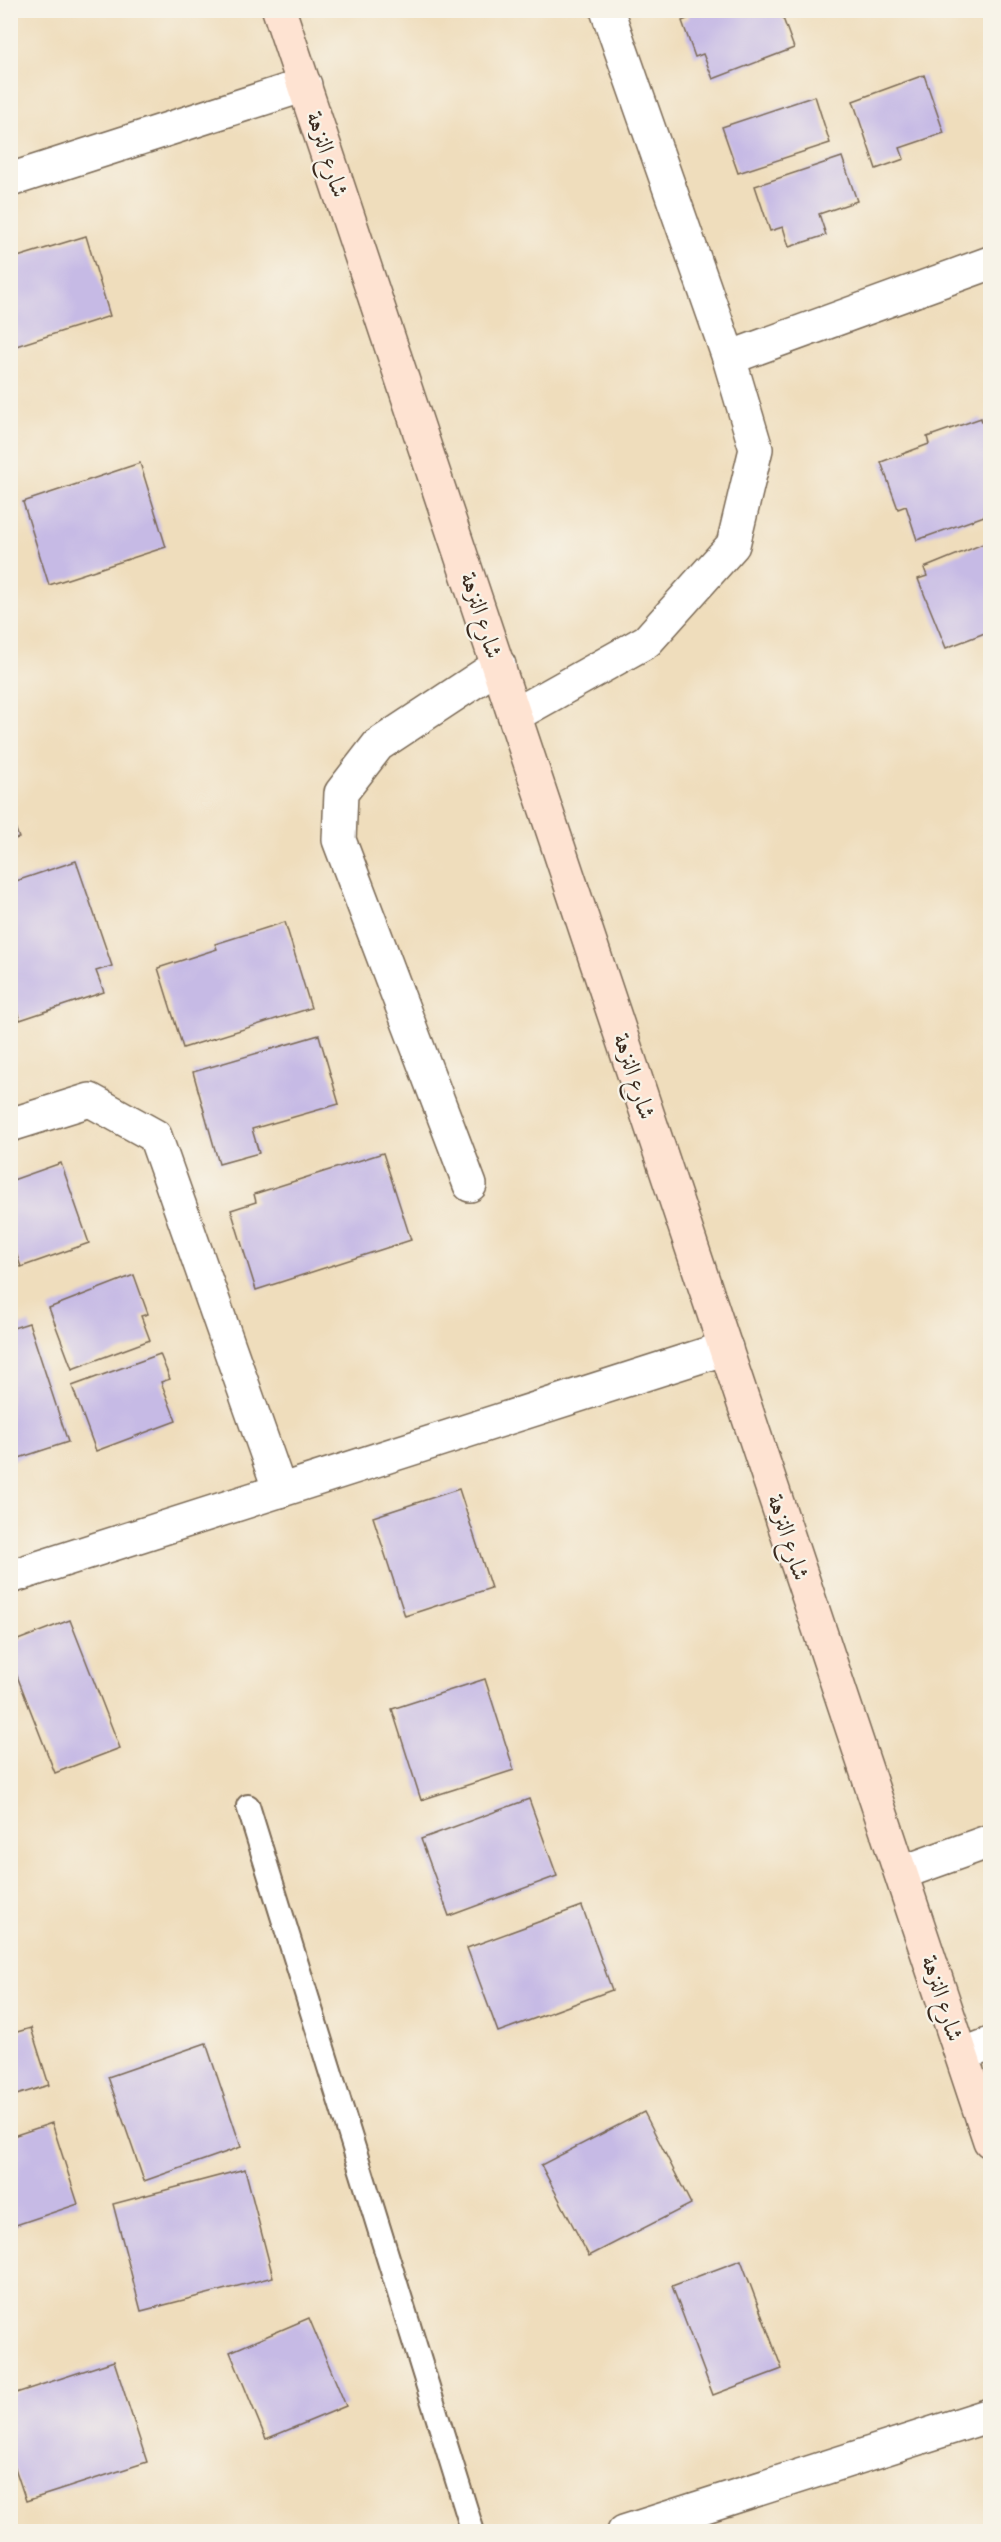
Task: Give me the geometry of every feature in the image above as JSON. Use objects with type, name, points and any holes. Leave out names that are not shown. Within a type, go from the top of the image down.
[{"type":"main road","name":"شارع النزهة","points":[[279,10],[901,1873],[976,2049],[990,2141]]},
{"type":"street","points":[[515,715],[647,641],[733,545],[756,449],[729,358],[607,10]]},
{"type":"street","points":[[10,180],[305,85]]},
{"type":"street","points":[[729,358],[990,263]]},
{"type":"street","points":[[470,1185],[339,840],[341,793],[378,746],[498,665]]},
{"type":"street","points":[[10,1125],[90,1100],[155,1136],[280,1491]]},
{"type":"street","points":[[10,1577],[726,1348]]},
{"type":"street","points":[[901,1873],[990,1841]]},
{"type":"street","points":[[624,2532],[990,2415]]},
{"type":"lane","points":[[248,1806],[473,2532]]},
{"type":"building","points":[[686,10],[780,10],[794,48],[713,79],[703,54],[695,57],[682,21],[689,18]]},
{"type":"building","points":[[924,75],[944,133],[900,148],[904,159],[876,169],[853,101]]},
{"type":"building","points":[[815,96],[830,143],[738,173],[722,127]]},
{"type":"building","points":[[842,157],[857,201],[819,214],[826,235],[789,247],[783,227],[770,231],[755,186]]},
{"type":"building","points":[[86,236],[110,316],[10,348],[10,271],[15,269],[11,259]]},
{"type":"building","points":[[981,418],[982,422],[990,420],[990,514],[917,540],[906,506],[898,509],[881,462],[929,444],[927,437]]},
{"type":"building","points":[[140,463],[166,547],[49,585],[23,502]]},
{"type":"building","points":[[990,541],[990,631],[946,648],[918,579],[927,576],[924,568]]},
{"type":"building","points":[[10,813],[19,838],[10,840]]},
{"type":"building","points":[[76,861],[112,966],[96,971],[104,992],[20,1020],[16,1008],[10,1010],[10,883]]},
{"type":"building","points":[[285,922],[311,1008],[183,1048],[158,968],[217,949],[215,944]]},
{"type":"building","points":[[319,1035],[339,1104],[252,1129],[259,1153],[219,1164],[193,1072]]},
{"type":"building","points":[[383,1153],[411,1240],[256,1290],[231,1210],[256,1202],[254,1194]]},
{"type":"building","points":[[61,1163],[89,1243],[21,1267],[10,1236],[10,1181]]},
{"type":"building","points":[[134,1275],[148,1314],[141,1316],[150,1340],[72,1369],[49,1308]]},
{"type":"building","points":[[29,1323],[68,1442],[10,1461],[10,1329]]},
{"type":"building","points":[[160,1354],[170,1379],[161,1382],[176,1421],[96,1451],[72,1386]]},
{"type":"building","points":[[459,1489],[491,1588],[405,1616],[373,1517]]},
{"type":"building","points":[[70,1620],[120,1748],[55,1773],[10,1658],[10,1643]]},
{"type":"building","points":[[485,1679],[514,1770],[421,1800],[392,1709]]},
{"type":"building","points":[[529,1799],[557,1876],[449,1916],[421,1839]]},
{"type":"building","points":[[582,1906],[612,1990],[498,2032],[467,1948]]},
{"type":"building","points":[[31,2028],[49,2085],[10,2097],[10,2034]]},
{"type":"building","points":[[206,2043],[241,2147],[144,2181],[108,2077]]},
{"type":"building","points":[[644,2112],[691,2204],[589,2256],[541,2165]]},
{"type":"building","points":[[52,2123],[78,2204],[10,2227],[10,2137]]},
{"type":"building","points":[[245,2169],[273,2277],[141,2311],[113,2204]]},
{"type":"building","points":[[741,2260],[782,2369],[713,2395],[672,2286]]},
{"type":"building","points":[[309,2318],[346,2406],[266,2439],[230,2352]]},
{"type":"building","points":[[114,2361],[147,2462],[26,2501],[10,2453],[10,2395]]}]
